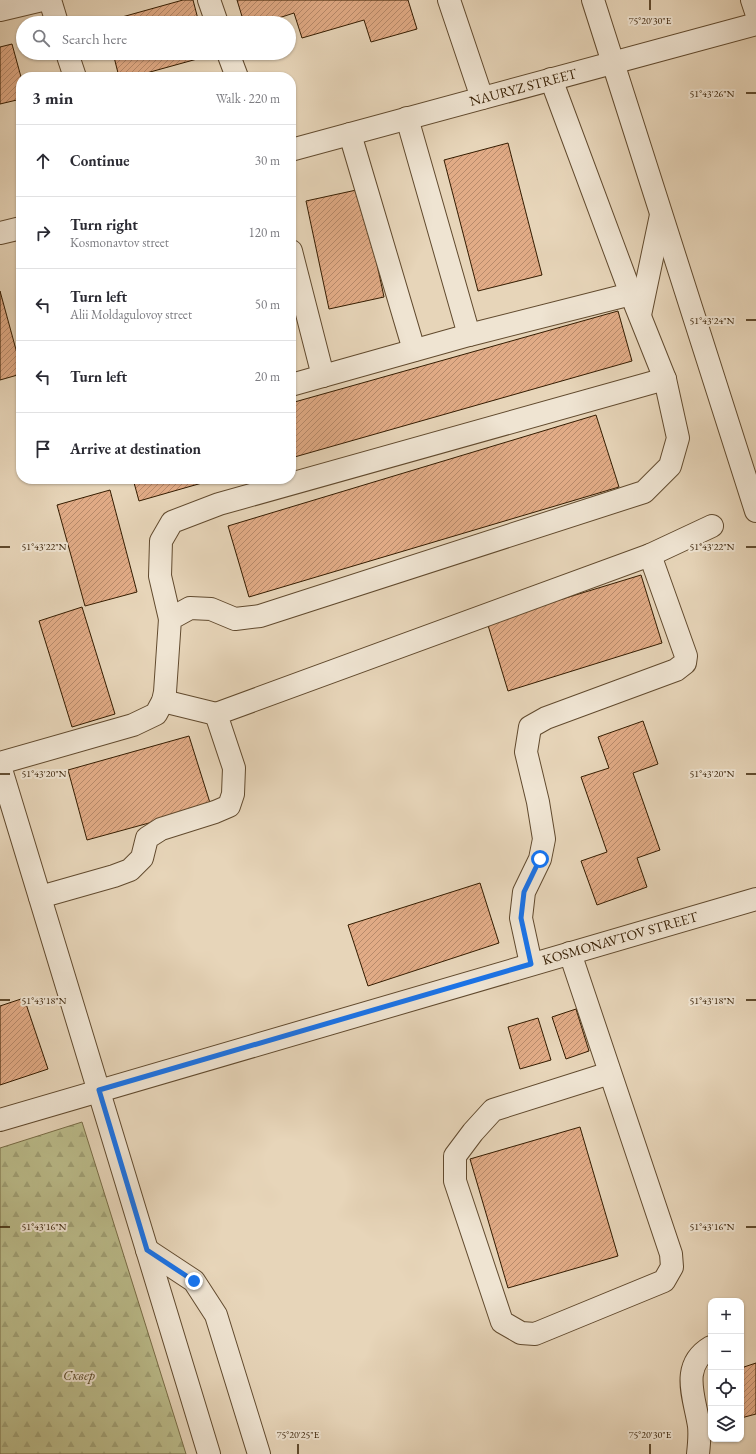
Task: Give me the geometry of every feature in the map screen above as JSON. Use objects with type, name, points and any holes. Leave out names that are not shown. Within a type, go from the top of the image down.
[{"type":"street","points":[[0,10],[42,0]]},
{"type":"street","points":[[50,0],[55,16]]},
{"type":"street","points":[[209,0],[215,16]]},
{"type":"street","points":[[449,0],[482,98]]},
{"type":"street","points":[[593,0],[756,511]]},
{"type":"street","points":[[752,0],[756,12]]},
{"type":"street","name":"NAURYZ STREET","points":[[296,149],[756,24]]},
{"type":"street","points":[[69,60],[73,72]]},
{"type":"street","points":[[231,60],[235,72]]},
{"type":"street","points":[[170,619],[190,608],[211,609],[235,619],[260,616],[644,492],[670,466],[678,438],[665,380],[550,79]]},
{"type":"street","points":[[407,118],[469,335]]},
{"type":"street","points":[[350,134],[414,350]]},
{"type":"street","points":[[640,315],[661,213]]},
{"type":"street","points":[[0,233],[16,229]]},
{"type":"street","points":[[296,271],[323,376]]},
{"type":"street","points":[[296,384],[469,335],[631,294]]},
{"type":"street","points":[[296,483],[665,380]]},
{"type":"street","points":[[0,763],[133,726],[156,714],[163,701],[165,692],[170,619],[160,576],[161,542],[172,522],[219,504],[291,484]]},
{"type":"street","points":[[163,701],[216,714],[650,555],[712,526]]},
{"type":"street","points":[[531,964],[521,918],[524,892],[540,859],[544,839],[538,802],[526,752],[530,727],[546,718],[676,670],[685,663],[686,656],[650,555]]},
{"type":"street","points":[[40,897],[130,870],[142,858],[147,838],[161,829],[229,806],[233,794],[234,768],[216,714]]},
{"type":"street","points":[[0,766],[209,1454]]},
{"type":"street","name":"KOSMONAVTOV STREET","points":[[0,1120],[756,899]]},
{"type":"street","points":[[570,953],[671,1254],[672,1266],[664,1281],[535,1334],[521,1333],[502,1322],[455,1181],[455,1156],[473,1132],[493,1110],[610,1073]]},
{"type":"street","points":[[147,1250],[194,1281],[216,1315],[259,1454]]},
{"type":"street","points":[[698,1454],[699,1428],[692,1395],[691,1377],[695,1364],[701,1355],[708,1349]]},
{"type":"green space","name":"Сквер","points":[[82,1122],[186,1454],[0,1454],[0,1148]]},
{"type":"building","points":[[183,0],[193,0],[197,16],[126,16]]},
{"type":"building","points":[[237,0],[408,0],[417,29],[371,42],[364,20],[302,38],[294,13],[285,16],[242,16]]},
{"type":"building","points":[[12,44],[20,72],[16,72],[16,100],[0,104],[0,47]]},
{"type":"building","points":[[115,60],[194,60],[150,72],[118,72]]},
{"type":"building","points":[[508,143],[542,275],[478,291],[444,160]]},
{"type":"building","points":[[361,189],[384,297],[329,309],[306,201]]},
{"type":"building","points":[[0,291],[16,350],[16,375],[0,380]]},
{"type":"building","points":[[618,311],[632,361],[296,457],[296,402]]},
{"type":"building","points":[[596,415],[619,487],[249,597],[228,526]]},
{"type":"building","points":[[134,484],[198,484],[139,501]]},
{"type":"building","points":[[110,490],[137,592],[85,606],[57,505]]},
{"type":"building","points":[[641,575],[662,643],[508,691],[487,622]]},
{"type":"building","points":[[82,607],[115,714],[72,727],[39,621]]},
{"type":"building","points":[[643,721],[658,764],[633,773],[660,850],[637,858],[647,887],[597,905],[581,861],[607,852],[581,777],[609,768],[598,737]]},
{"type":"building","points":[[189,736],[211,806],[87,840],[68,770]]},
{"type":"building","points":[[480,883],[499,943],[368,986],[348,925]]},
{"type":"building","points":[[24,998],[48,1069],[0,1085],[0,1006]]},
{"type":"building","points":[[576,1009],[589,1051],[566,1059],[552,1017]]},
{"type":"building","points":[[538,1018],[551,1060],[520,1069],[508,1027]]},
{"type":"building","points":[[580,1127],[618,1256],[508,1288],[470,1159]]},
{"type":"building","points":[[756,1363],[756,1414],[744,1417],[744,1370],[744,1367]]},
{"type":"route","points":[[194,1281],[147,1250],[99,1090],[531,964],[521,918],[524,892],[540,859]]}]
